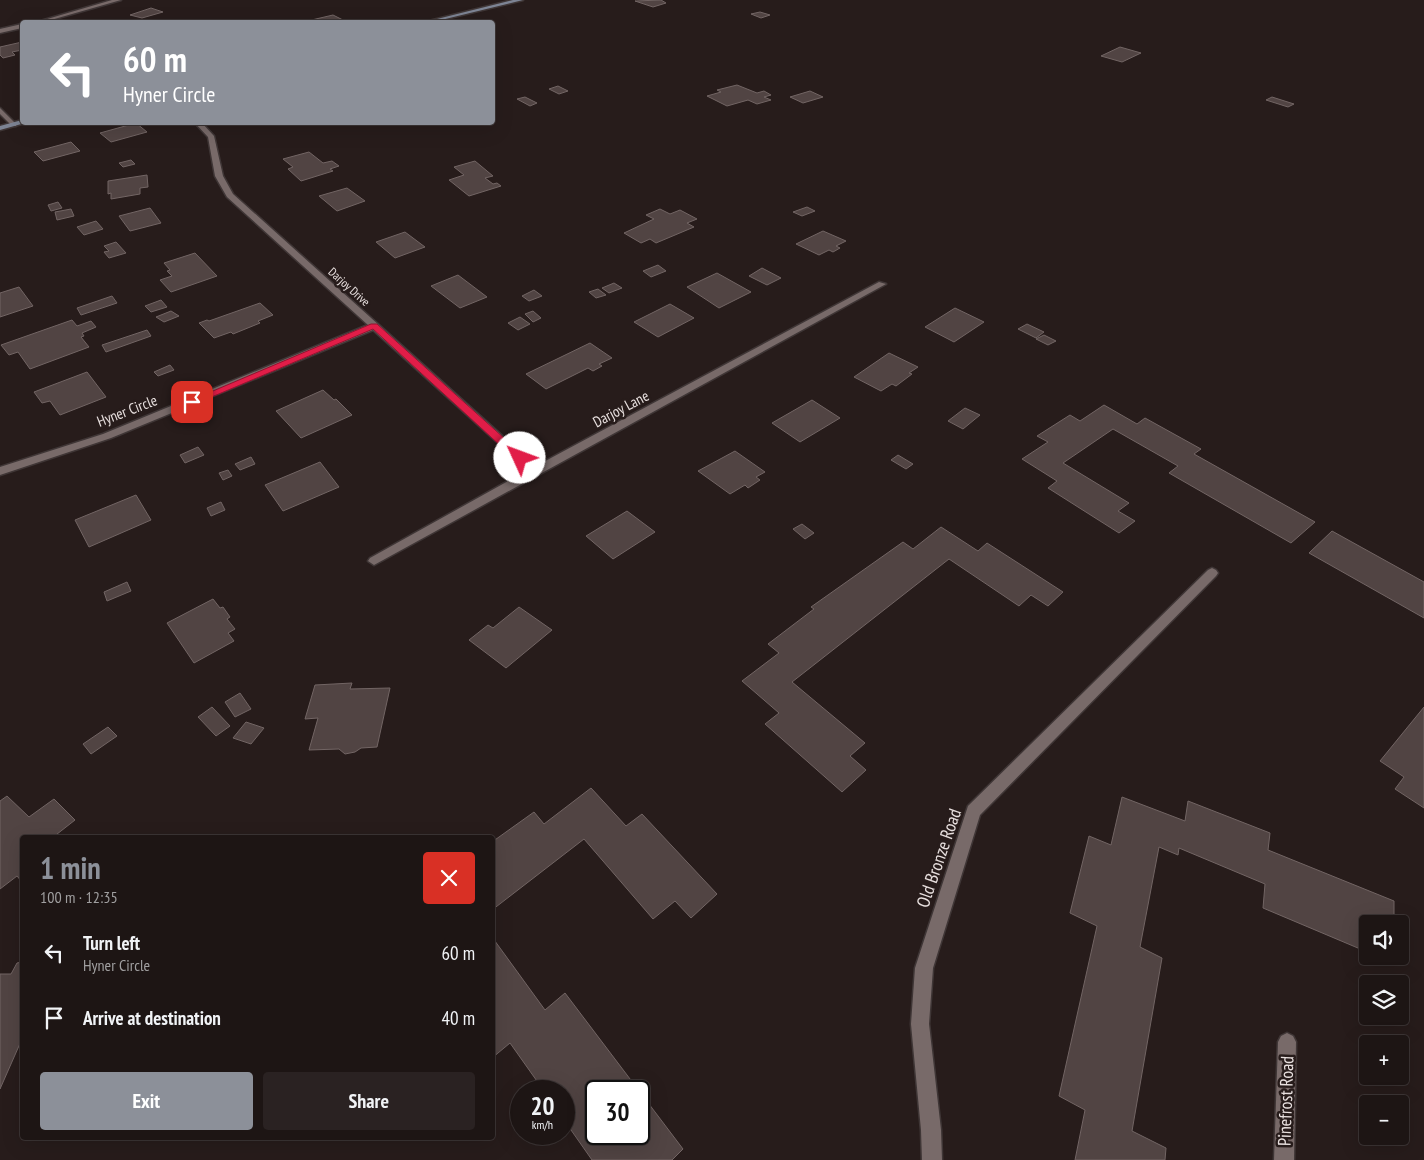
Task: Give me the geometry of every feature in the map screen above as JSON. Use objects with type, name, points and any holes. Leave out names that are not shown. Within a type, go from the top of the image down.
[{"type":"street","points":[[47,20],[118,0]]},
{"type":"street","points":[[436,20],[520,0]]},
{"type":"street","points":[[0,31],[20,26]]},
{"type":"street","points":[[0,110],[14,125]]},
{"type":"street","points":[[0,128],[20,123]]},
{"type":"street","name":"Darjoy Drive","points":[[200,125],[211,136],[219,176],[230,195],[534,471]]},
{"type":"street","name":"Darjoy Lane","points":[[374,561],[534,471],[882,284]]},
{"type":"street","name":"Hyner Circle","points":[[0,471],[107,436],[374,326]]},
{"type":"street","name":"Old Bronze Road","points":[[932,1160],[931,1130],[920,1024],[924,968],[973,811],[1212,573]]},
{"type":"street","name":"Pinefrost Road","points":[[1284,1160],[1287,1042]]},
{"type":"building","points":[[661,0],[666,3],[653,7],[635,1]]},
{"type":"building","points":[[151,8],[163,12],[142,18],[130,15]]},
{"type":"building","points":[[760,12],[770,15],[761,18],[751,14]]},
{"type":"building","points":[[333,15],[343,20],[312,20]]},
{"type":"building","points":[[20,42],[20,50],[12,52],[15,55],[3,58],[0,55],[0,47]]},
{"type":"building","points":[[1120,47],[1141,53],[1122,62],[1101,56]]},
{"type":"building","points":[[737,85],[757,93],[764,91],[771,95],[764,97],[771,100],[757,104],[748,100],[727,106],[707,96],[721,92],[717,90]]},
{"type":"building","points":[[558,86],[568,91],[559,94],[549,89]]},
{"type":"building","points":[[810,91],[823,97],[803,103],[790,97]]},
{"type":"building","points":[[525,97],[537,103],[530,106],[517,99]]},
{"type":"building","points":[[1272,97],[1294,104],[1288,107],[1266,100]]},
{"type":"building","points":[[129,125],[138,125],[147,132],[111,142],[100,133]]},
{"type":"building","points":[[71,142],[80,151],[43,161],[34,152]]},
{"type":"building","points":[[309,152],[323,163],[332,161],[339,166],[330,169],[333,171],[301,181],[288,169],[293,167],[283,159]]},
{"type":"building","points":[[131,160],[135,164],[123,167],[119,163]]},
{"type":"building","points":[[475,161],[493,176],[485,178],[493,184],[497,183],[501,186],[469,196],[449,180],[464,175],[454,167]]},
{"type":"building","points":[[147,175],[148,187],[140,188],[140,194],[111,199],[111,193],[108,194],[108,181]]},
{"type":"building","points":[[347,188],[365,201],[337,211],[319,196]]},
{"type":"building","points":[[58,202],[62,208],[51,211],[48,205]]},
{"type":"building","points":[[807,207],[815,211],[802,216],[793,212]]},
{"type":"building","points":[[150,208],[161,223],[130,231],[119,216]]},
{"type":"building","points":[[71,209],[74,216],[57,220],[55,212]]},
{"type":"building","points":[[660,209],[670,214],[680,210],[697,219],[687,223],[694,227],[656,243],[650,239],[641,243],[624,233],[654,219],[646,215]]},
{"type":"building","points":[[96,221],[103,229],[84,235],[77,227]]},
{"type":"building","points":[[823,231],[846,241],[836,246],[840,248],[833,252],[829,250],[819,255],[796,244]]},
{"type":"building","points":[[405,232],[425,247],[395,258],[376,242]]},
{"type":"building","points":[[116,242],[126,253],[109,258],[104,252],[109,251],[104,246]]},
{"type":"building","points":[[195,253],[217,276],[171,292],[160,280],[172,276],[167,271],[170,270],[164,263]]},
{"type":"building","points":[[658,265],[666,271],[651,277],[643,271]]},
{"type":"building","points":[[762,268],[781,278],[767,285],[749,276]]},
{"type":"building","points":[[717,273],[751,292],[719,308],[687,287]]},
{"type":"building","points":[[458,275],[487,297],[460,308],[431,286]]},
{"type":"building","points":[[614,283],[622,288],[609,293],[602,288]]},
{"type":"building","points":[[19,287],[33,306],[0,317],[0,293]]},
{"type":"building","points":[[598,289],[606,295],[596,298],[589,292]]},
{"type":"building","points":[[534,290],[542,296],[529,301],[522,296]]},
{"type":"building","points":[[112,296],[117,303],[81,315],[77,308]]},
{"type":"building","points":[[161,300],[167,307],[151,312],[145,306]]},
{"type":"building","points":[[260,303],[273,315],[258,321],[260,323],[233,334],[231,332],[214,338],[199,323],[209,321]]},
{"type":"building","points":[[670,304],[694,318],[658,337],[634,322]]},
{"type":"building","points":[[955,308],[984,322],[954,342],[925,327]]},
{"type":"building","points":[[171,311],[179,316],[164,322],[156,317]]},
{"type":"building","points":[[533,311],[541,318],[533,322],[525,314]]},
{"type":"building","points":[[520,317],[530,324],[518,330],[508,323]]},
{"type":"building","points":[[72,320],[77,326],[91,321],[96,327],[82,333],[84,336],[81,337],[89,347],[30,369],[18,352],[9,355],[1,345]]},
{"type":"building","points":[[1027,324],[1044,332],[1036,338],[1018,329]]},
{"type":"building","points":[[147,330],[151,336],[106,352],[102,345]]},
{"type":"building","points":[[1044,335],[1056,341],[1048,345],[1036,339]]},
{"type":"building","points":[[590,343],[612,358],[599,364],[602,366],[593,371],[588,368],[546,389],[526,374]]},
{"type":"building","points":[[889,353],[918,367],[896,386],[892,384],[881,391],[854,377]]},
{"type":"building","points":[[170,365],[174,370],[158,376],[154,372]]},
{"type":"building","points":[[87,372],[106,397],[60,415],[50,401],[42,403],[34,392]]},
{"type":"building","points":[[323,390],[334,400],[336,399],[352,415],[301,438],[276,411]]},
{"type":"building","points":[[812,400],[840,418],[800,442],[772,423]]},
{"type":"building","points":[[1104,405],[1137,424],[1145,418],[1201,449],[1194,454],[1315,522],[1291,543],[1169,473],[1178,466],[1113,429],[1063,463],[1129,503],[1118,511],[1135,521],[1119,533],[1048,488],[1057,481],[1022,459],[1048,442],[1037,436],[1070,415],[1080,421]]},
{"type":"building","points":[[965,408],[980,415],[963,429],[948,421]]},
{"type":"building","points":[[198,447],[204,455],[185,463],[180,455]]},
{"type":"building","points":[[735,451],[765,472],[756,477],[760,480],[748,488],[745,485],[730,494],[698,471]]},
{"type":"building","points":[[898,455],[913,464],[906,469],[891,460]]},
{"type":"building","points":[[251,457],[255,464],[240,470],[235,464]]},
{"type":"building","points":[[320,462],[339,487],[283,511],[265,485]]},
{"type":"building","points":[[228,470],[232,476],[223,480],[219,473]]},
{"type":"building","points":[[136,495],[151,520],[89,547],[75,520]]},
{"type":"building","points":[[221,502],[225,510],[211,516],[207,508]]},
{"type":"building","points":[[627,511],[655,532],[613,559],[586,536]]},
{"type":"building","points":[[802,524],[814,533],[805,539],[793,529]]},
{"type":"building","points":[[941,527],[978,551],[987,543],[1063,592],[1048,606],[1031,595],[1019,606],[949,559],[792,682],[865,743],[850,756],[866,770],[842,792],[765,724],[779,713],[742,681],[779,653],[768,644],[814,609],[811,607],[903,542],[913,549]]},
{"type":"building","points":[[1332,531],[1424,582],[1424,618],[1309,553]]},
{"type":"building","points":[[127,582],[131,591],[107,601],[104,592]]},
{"type":"building","points":[[213,599],[220,608],[223,607],[230,617],[227,619],[235,629],[228,633],[234,641],[194,663],[167,623]]},
{"type":"building","points":[[519,607],[552,630],[506,668],[469,640],[488,625],[493,628]]},
{"type":"building","points":[[352,683],[350,689],[390,688],[377,747],[361,748],[355,752],[345,754],[339,749],[309,750],[318,718],[305,719],[315,685]]},
{"type":"building","points":[[240,693],[251,709],[235,717],[225,702]]},
{"type":"building","points":[[212,707],[230,726],[216,736],[198,717]]},
{"type":"building","points":[[1424,707],[1424,808],[1395,789],[1404,777],[1380,761]]},
{"type":"building","points":[[246,722],[264,728],[251,744],[233,738]]},
{"type":"building","points":[[108,727],[117,736],[91,754],[83,744]]},
{"type":"building","points":[[591,788],[626,826],[642,814],[717,894],[691,918],[675,901],[653,919],[584,839],[495,908],[495,840],[534,812],[544,824]]},
{"type":"building","points":[[7,796],[29,817],[54,799],[75,820],[56,835],[20,835],[20,880],[17,876],[0,889],[0,801]]},
{"type":"building","points":[[1122,797],[1185,821],[1188,801],[1270,833],[1268,850],[1394,901],[1394,915],[1359,915],[1359,948],[1263,908],[1265,884],[1179,848],[1178,855],[1159,847],[1140,947],[1162,958],[1132,1131],[1166,1148],[1165,1160],[1075,1160],[1085,1110],[1059,1096],[1097,926],[1070,913],[1089,836],[1111,845]]},
{"type":"building","points":[[495,941],[545,1010],[565,993],[631,1080],[585,1080],[585,1145],[650,1145],[650,1105],[683,1149],[672,1160],[592,1160],[575,1136],[575,1080],[536,1080],[510,1043],[495,1056]]},
{"type":"building","points":[[20,962],[20,1044],[0,1089],[0,974],[11,974],[17,963]]},
{"type":"route","points":[[192,402],[374,326],[520,458]]}]
